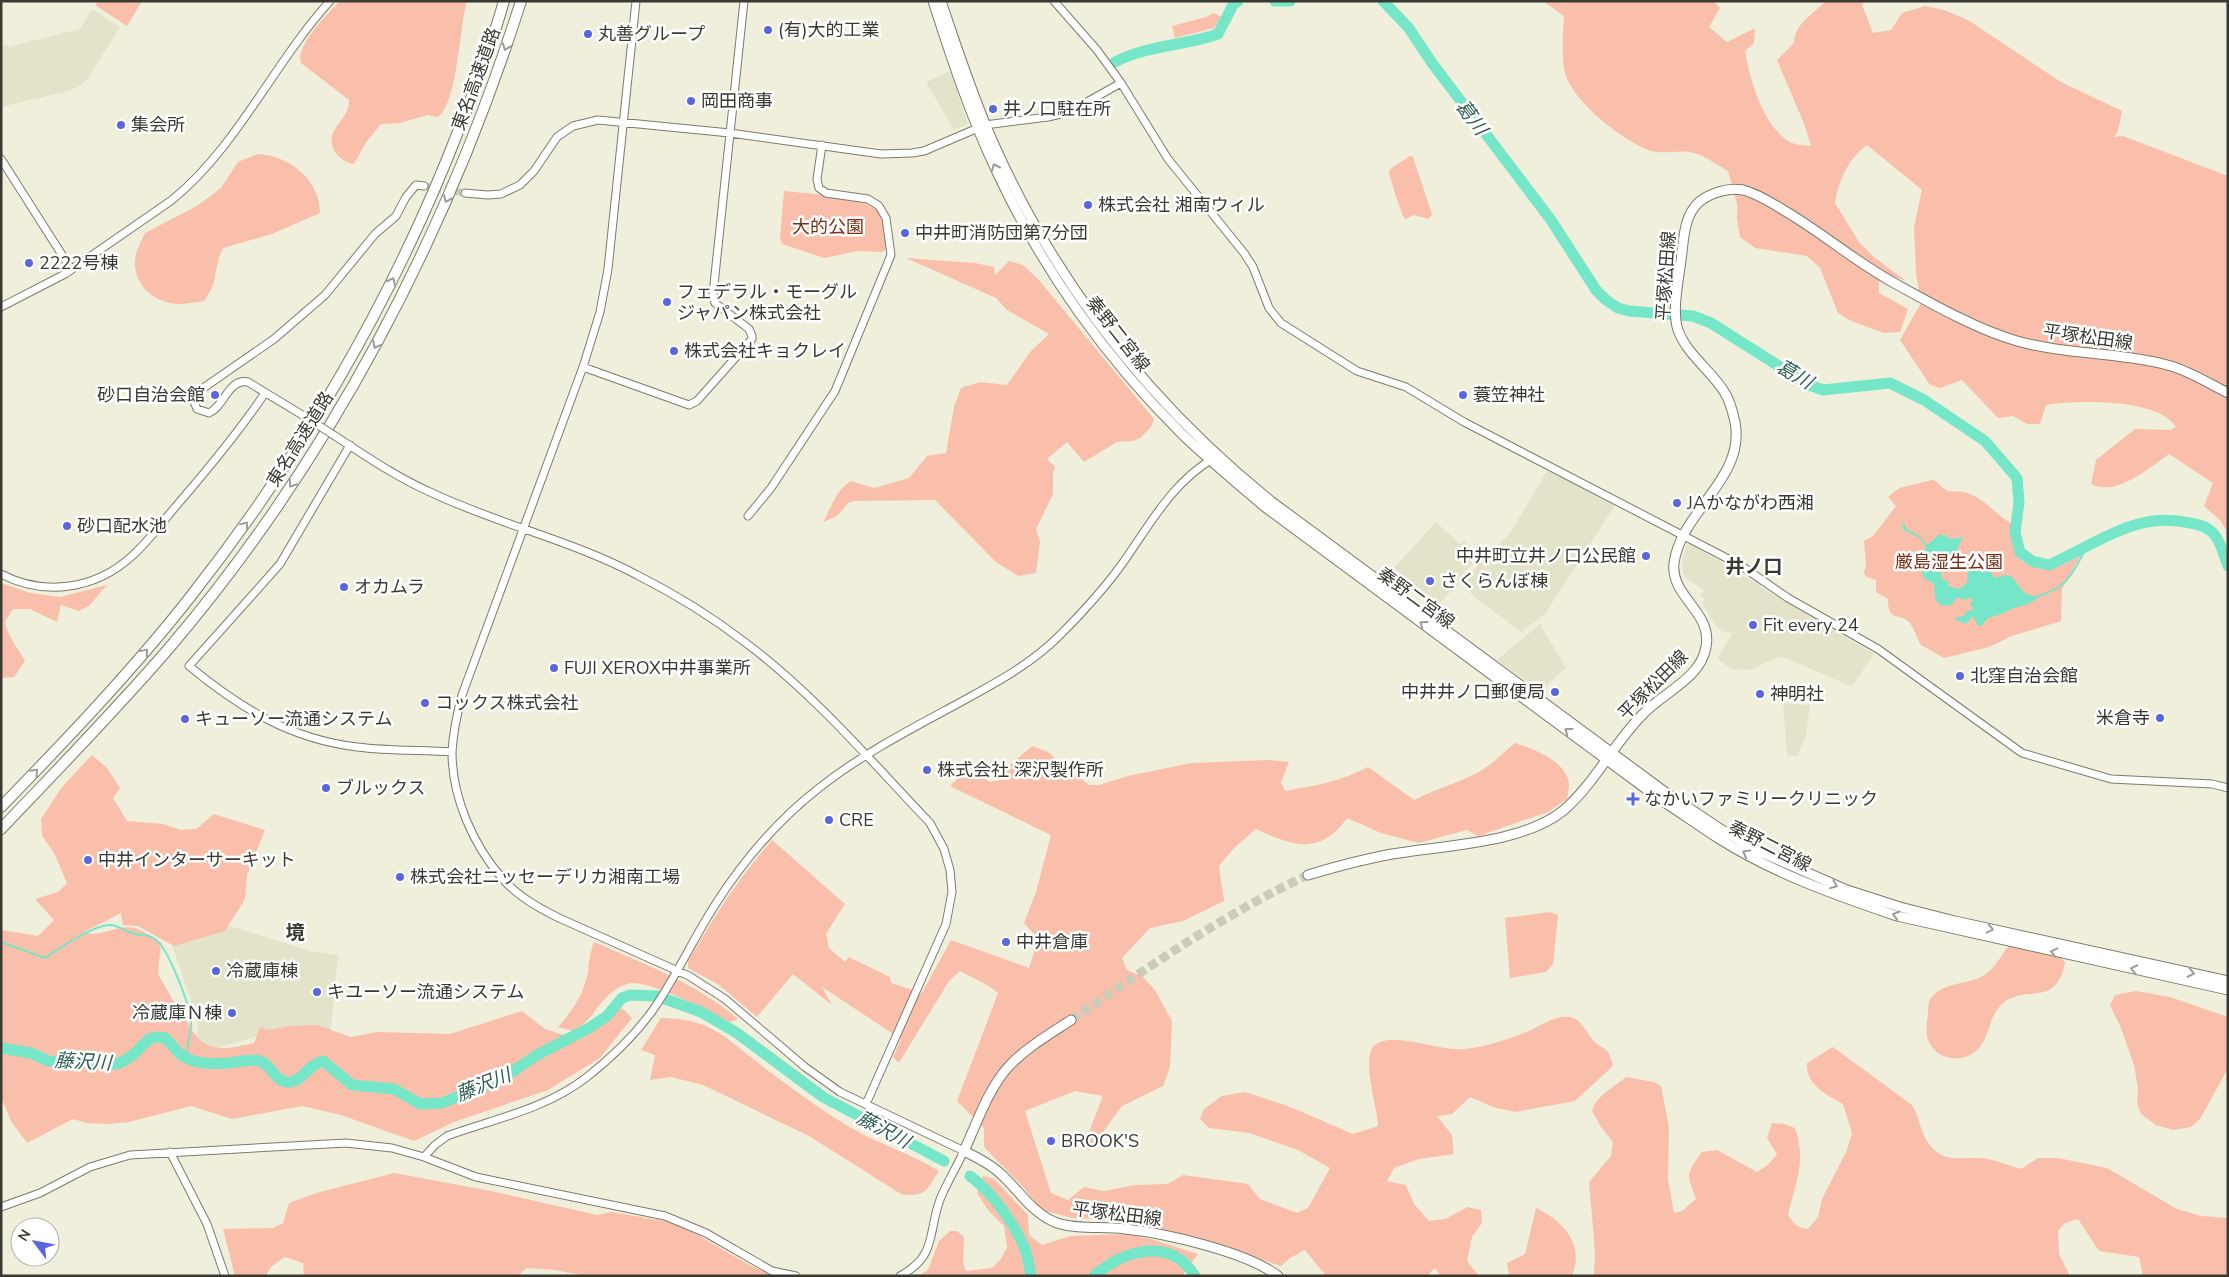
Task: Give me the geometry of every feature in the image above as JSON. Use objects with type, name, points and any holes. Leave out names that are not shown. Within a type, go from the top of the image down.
[{"type":"highway","name":"東名高速道路","points":[[1,807],[130,670],[196,590],[249,520],[288,464],[367,329],[408,250],[442,174],[498,23],[503,1]]},
{"type":"highway","name":"東名高速道路","points":[[1,829],[107,718],[171,645],[226,576],[279,504],[321,439],[371,353],[440,215],[476,129],[521,1]]},
{"type":"main road","name":"秦野二宮線","points":[[933,1],[998,174],[1026,228],[1076,307],[1120,366],[1157,408],[1214,458],[1719,838],[1755,859],[1813,886],[1896,916],[2212,982]]},
{"type":"main road","name":"秦野二宮線","points":[[941,1],[981,126]]},
{"type":"main road","name":"平塚松田線","points":[[1308,876],[1351,862],[1490,839],[1549,821],[1574,800],[1643,713],[1693,673],[1704,655],[1707,641],[1704,621],[1682,592],[1674,574],[1675,558],[1683,534],[1721,480],[1732,456],[1737,436],[1735,421],[1725,392],[1684,341],[1677,322],[1677,307],[1684,235],[1690,215],[1702,200],[1710,195],[1724,191],[1742,190],[1767,200],[1816,229],[1866,267],[1893,283],[1998,335],[2054,349],[2176,367],[2228,393]]},
{"type":"main road","points":[[2212,982],[2228,982]]},
{"type":"main road","points":[[2212,982],[2228,990]]},
{"type":"main road","points":[[964,1151],[988,1098],[1008,1068],[1026,1050],[1071,1020]]},
{"type":"main road","name":"平塚松田線","points":[[964,1151],[983,1160],[1002,1175],[1040,1214],[1056,1223],[1077,1228],[1124,1229],[1163,1236],[1247,1258],[1268,1268],[1278,1276]]},
{"type":"street","points":[[1,307],[71,269],[172,200],[207,169],[330,1]]},
{"type":"street","points":[[636,1],[608,270],[600,312],[583,367],[462,695],[452,752],[454,772],[464,813],[474,838],[503,879],[533,903],[559,918],[708,987],[725,999],[821,1080],[840,1092],[964,1151],[935,1215],[930,1247],[915,1266],[900,1276]]},
{"type":"street","points":[[583,367],[689,405],[697,401],[749,344],[752,336],[751,332],[718,306],[713,299],[744,1]]},
{"type":"street","points":[[1054,1],[1097,50],[1120,82],[1168,159],[1244,253],[1253,267],[1269,308],[1281,323],[1357,371],[1406,387],[1464,422],[1740,564],[1788,598],[1872,646],[2022,753],[2111,779],[2212,784],[2228,788]]},
{"type":"street","points":[[465,193],[501,194],[520,185],[534,170],[557,137],[573,126],[598,120],[730,133],[881,154],[912,153],[932,148],[981,126],[1048,117],[1069,112],[1120,82]]},
{"type":"street","points":[[748,516],[771,488],[835,391],[891,255],[886,218],[878,206],[868,199],[826,193],[819,188],[817,179],[822,145]]},
{"type":"street","points":[[1,159],[71,269]]},
{"type":"street","points":[[424,186],[416,185],[411,190],[396,216],[375,234],[324,295],[274,339],[199,392],[193,399],[197,409],[209,413],[219,408],[233,386],[238,382],[248,382],[350,446],[430,492],[582,550],[635,574],[686,602],[746,643],[800,690],[930,823],[944,849],[950,870],[952,892],[946,924],[866,1104]]},
{"type":"street","points":[[1,574],[25,584],[58,588],[94,581],[116,569],[133,555],[209,468],[241,429],[265,393]]},
{"type":"street","points":[[350,446],[280,564],[189,666],[220,692],[256,715],[314,738],[358,747],[452,752]]},
{"type":"street","points":[[424,1157],[446,1136],[556,1097],[585,1078],[625,1043],[652,1010],[715,905],[741,867],[770,833],[820,787],[865,756],[1007,677],[1037,657],[1120,566],[1159,508],[1176,489],[1214,458]]},
{"type":"street","points":[[1,1207],[40,1193],[105,1161],[130,1155],[346,1143],[382,1146],[424,1157],[476,1177],[678,1220],[706,1233],[772,1271],[796,1276]]},
{"type":"street","points":[[170,1152],[207,1224],[225,1276]]},
{"type":"shaded area","points":[[92,9],[120,27],[88,78],[80,86],[68,91],[1,107],[1,46],[7,45],[8,47],[80,29]]},
{"type":"shaded area","points":[[950,71],[968,124],[954,130],[926,82]]},
{"type":"shaded area","points":[[1552,471],[1615,505],[1545,614],[1521,632],[1471,594],[1464,580],[1510,533],[1546,473]]},
{"type":"shaded area","points":[[1436,522],[1460,544],[1463,540],[1468,545],[1465,549],[1476,560],[1457,581],[1458,584],[1439,604],[1393,569]]},
{"type":"shaded area","points":[[1690,544],[1754,582],[1755,580],[1762,584],[1760,587],[1874,654],[1853,685],[1848,685],[1783,657],[1776,658],[1750,670],[1731,669],[1717,658],[1733,633],[1723,632],[1715,625],[1702,603],[1705,599],[1700,595],[1704,590],[1684,577],[1683,557],[1687,545]]},
{"type":"shaded area","points":[[1540,624],[1566,668],[1540,691],[1497,660]]},
{"type":"shaded area","points":[[1783,703],[1809,705],[1810,707],[1806,734],[1798,756],[1787,755]]},
{"type":"shaded area","points":[[230,926],[311,951],[338,955],[330,1038],[265,1034],[208,1051],[195,1040],[198,1028],[196,1015],[172,945]]},
{"type":"green space","points":[[98,1],[142,1],[127,26],[95,5]]},
{"type":"green space","points":[[340,1],[467,1],[454,81],[445,109],[438,117],[428,115],[400,123],[381,124],[367,141],[354,164],[339,156],[332,144],[334,131],[345,114],[349,100],[301,63],[300,56],[314,30]]},
{"type":"green space","points":[[1543,1],[1714,1],[1720,8],[1709,27],[1727,42],[1755,28],[1754,43],[1745,51],[1754,87],[1764,112],[1771,123],[1790,142],[1811,146],[1805,126],[1777,60],[1794,43],[1801,24],[1826,1],[1865,1],[1862,5],[1873,33],[1891,30],[1902,13],[1925,6],[1944,10],[1968,20],[2061,82],[2122,111],[2118,131],[2114,137],[2123,136],[2228,176],[2228,533],[2220,520],[2204,506],[2213,483],[2169,454],[2132,480],[2111,487],[2091,484],[2096,460],[2135,429],[2170,430],[2176,427],[2167,418],[2135,406],[2116,403],[2077,402],[2046,405],[2040,424],[2027,424],[2013,416],[1998,418],[1962,380],[1940,388],[1930,385],[1900,340],[1921,303],[1916,273],[1914,227],[1922,190],[1867,145],[1845,171],[1835,203],[1859,242],[1875,258],[1906,281],[1892,276],[1879,281],[1879,293],[1908,309],[1900,332],[1884,333],[1851,321],[1838,313],[1820,268],[1807,256],[1755,248],[1740,237],[1737,204],[1728,171],[1695,153],[1648,150],[1637,145],[1599,118],[1578,96],[1565,73],[1563,52],[1564,16]]},
{"type":"green space","points":[[1214,13],[1221,17],[1214,28],[1175,38],[1172,26]]},
{"type":"green space","points":[[258,154],[281,159],[301,172],[315,190],[319,201],[320,213],[272,234],[223,248],[212,287],[204,301],[177,304],[159,299],[151,294],[139,281],[135,264],[136,254],[145,233],[197,206],[221,188],[238,162]]},
{"type":"green space","points":[[1410,156],[1413,157],[1432,214],[1429,219],[1413,215],[1406,219],[1404,218],[1397,200],[1389,173],[1390,169]]},
{"type":"green space","name":"大的公園","points":[[784,191],[838,197],[866,204],[883,217],[888,248],[882,252],[858,251],[824,258],[782,244],[780,239]]},
{"type":"green space","points":[[906,258],[975,263],[994,267],[995,275],[1009,261],[1023,265],[1038,279],[1154,419],[1151,427],[1140,438],[1133,441],[1117,442],[1084,462],[1067,442],[1047,459],[1055,467],[1053,473],[1053,494],[1036,529],[1040,542],[1036,573],[1018,576],[996,562],[935,500],[854,501],[848,503],[837,516],[823,522],[837,494],[851,481],[874,488],[909,478],[927,456],[946,453],[954,407],[961,388],[980,382],[1007,385],[1031,351],[1049,334],[1007,310],[996,298]]},
{"type":"green space","name":"厳島湿生公園","points":[[1932,480],[1936,481],[1946,490],[1964,492],[1976,497],[2011,523],[2014,542],[2023,558],[2029,564],[2045,569],[2056,567],[2081,555],[2062,589],[2061,621],[2012,636],[1989,647],[1944,658],[1921,645],[1910,623],[1890,612],[1888,599],[1876,592],[1876,580],[1866,577],[1864,573],[1866,564],[1864,541],[1873,536],[1896,506],[1888,497],[1899,488]]},
{"type":"green space","points":[[1,583],[30,593],[60,597],[107,585],[89,606],[79,611],[61,605],[57,622],[30,609],[13,609],[5,622],[11,638],[25,661],[14,677],[1,678]]},
{"type":"green space","points":[[1515,743],[1548,757],[1562,769],[1567,776],[1569,784],[1567,799],[1548,812],[1478,836],[1467,830],[1419,843],[1381,833],[1347,818],[1337,830],[1316,843],[1293,843],[1256,829],[1235,847],[1219,866],[1224,901],[1183,921],[1150,928],[1122,958],[1127,970],[1143,977],[1155,990],[1172,1021],[1170,1067],[1163,1086],[1122,1106],[1089,1151],[1084,1145],[1103,1096],[1075,1091],[1025,1111],[1051,1193],[1068,1200],[1084,1187],[1104,1191],[1135,1185],[1168,1184],[1183,1175],[1248,1184],[1260,1199],[1297,1213],[1308,1208],[1330,1168],[1298,1150],[1249,1133],[1209,1128],[1200,1119],[1204,1109],[1222,1096],[1245,1092],[1288,1106],[1353,1134],[1378,1126],[1369,1071],[1371,1051],[1375,1045],[1383,1041],[1404,1040],[1442,1048],[1472,1048],[1511,1038],[1558,1018],[1574,1018],[1596,1043],[1608,1052],[1613,1066],[1575,1101],[1515,1112],[1493,1107],[1470,1097],[1452,1114],[1437,1116],[1452,1135],[1454,1154],[1419,1159],[1394,1168],[1387,1181],[1406,1185],[1414,1204],[1429,1221],[1445,1219],[1468,1207],[1481,1210],[1482,1223],[1472,1237],[1467,1261],[1479,1276],[1441,1276],[1435,1268],[1427,1276],[1326,1276],[1305,1250],[1290,1258],[1281,1266],[1198,1239],[1104,1219],[1073,1218],[1041,1210],[1024,1188],[984,1147],[984,1128],[957,1101],[998,993],[989,986],[960,971],[949,981],[899,1063],[893,1057],[901,1039],[822,987],[832,1005],[793,974],[757,1017],[719,985],[688,968],[688,961],[717,914],[748,869],[772,840],[845,904],[826,934],[829,948],[845,962],[849,957],[890,977],[891,983],[922,993],[951,940],[1029,968],[1038,939],[1024,923],[1036,892],[1051,835],[950,786],[959,777],[974,771],[990,782],[1000,780],[1010,765],[1032,746],[1048,752],[1089,785],[1099,785],[1128,776],[1191,763],[1268,760],[1289,762],[1281,782],[1285,791],[1338,779],[1368,767],[1414,800],[1477,773]]},
{"type":"green space","points":[[92,755],[107,768],[120,788],[113,798],[127,821],[163,824],[181,830],[196,829],[214,814],[265,830],[247,875],[245,899],[225,931],[174,946],[138,926],[123,925],[121,913],[84,932],[96,934],[127,927],[144,932],[161,942],[158,974],[174,1002],[176,1018],[187,1021],[193,1032],[207,1045],[223,1048],[254,1043],[260,1027],[269,1030],[289,1026],[317,1025],[351,1037],[377,1032],[450,1034],[522,1011],[545,1029],[579,1040],[622,1008],[632,1018],[600,1058],[548,1090],[454,1122],[414,1141],[341,1115],[302,1106],[232,1119],[191,1106],[129,1122],[87,1123],[73,1119],[27,1143],[11,1121],[1,1097],[1,930],[38,936],[54,920],[35,899],[58,892],[67,883],[54,853],[42,836],[41,819],[62,787]]},
{"type":"green space","points":[[1550,912],[1558,915],[1553,964],[1546,972],[1510,978],[1505,918]]},
{"type":"green space","points":[[594,942],[669,975],[705,995],[738,1019],[730,1022],[667,992],[632,983],[621,986],[613,991],[584,1023],[573,1031],[558,1027],[573,1008],[584,988]]},
{"type":"green space","points":[[2009,945],[2057,951],[2065,963],[2060,977],[2054,986],[2047,991],[2020,995],[2001,1005],[1994,1015],[1983,1043],[1973,1053],[1966,1057],[1958,1058],[1943,1056],[1936,1051],[1927,1037],[1930,1000],[1940,990],[1981,977],[1997,963]]},
{"type":"green space","points":[[2136,991],[2170,997],[2228,1017],[2228,1067],[2200,1119],[2191,1127],[2173,1130],[2156,1125],[2141,1114],[2137,1104],[2138,1089],[2134,1065],[2121,1028],[2110,1005],[2115,995]]},
{"type":"green space","points":[[661,1018],[692,1022],[716,1032],[795,1091],[841,1122],[939,1171],[925,1191],[916,1195],[901,1194],[809,1136],[703,1085],[671,1077],[650,1080],[655,1055],[641,1050]]},
{"type":"green space","points":[[1833,1047],[1912,1105],[1927,1141],[1938,1153],[1944,1156],[1950,1158],[1979,1158],[2021,1169],[2038,1158],[2058,1158],[2107,1168],[2177,1209],[2201,1216],[2228,1218],[2228,1276],[2143,1276],[2139,1257],[2099,1251],[2078,1219],[2065,1223],[2058,1231],[2059,1254],[2070,1276],[1594,1276],[1595,1251],[1589,1182],[1611,1156],[1613,1142],[1601,1127],[1592,1111],[1601,1096],[1626,1077],[1654,1082],[1661,1086],[1669,1127],[1668,1179],[1674,1213],[1682,1211],[1696,1199],[1690,1184],[1689,1174],[1702,1152],[1717,1150],[1757,1172],[1768,1165],[1777,1154],[1767,1138],[1772,1123],[1784,1124],[1795,1128],[1800,1151],[1800,1162],[1788,1215],[1798,1226],[1808,1229],[1818,1217],[1822,1199],[1847,1150],[1852,1133],[1843,1104],[1818,1088],[1813,1083],[1807,1070],[1807,1063]]},
{"type":"green space","points":[[394,1173],[491,1191],[597,1215],[611,1212],[677,1223],[746,1263],[773,1276],[587,1276],[555,1270],[527,1268],[517,1276],[304,1276],[303,1263],[285,1257],[272,1266],[265,1276],[235,1276],[223,1229],[273,1228],[283,1223],[289,1203],[320,1192]]},
{"type":"green space","points":[[983,1176],[994,1179],[1028,1215],[1029,1235],[1042,1245],[1070,1236],[1127,1234],[1154,1240],[1198,1254],[1184,1272],[1184,1276],[918,1276],[928,1270],[939,1241],[950,1231],[957,1231],[964,1237],[963,1262],[966,1271],[992,1268],[1001,1259],[1007,1247],[1004,1226],[988,1210],[977,1193]]},
{"type":"green space","points":[[1536,1208],[1555,1220],[1569,1235],[1576,1254],[1572,1276],[1509,1276],[1507,1263],[1525,1254]]},
{"type":"water","points":[[1902,521],[1907,529],[1921,537],[1927,545],[1940,534],[1952,539],[1963,537],[1957,549],[1969,565],[1982,565],[1996,578],[2005,575],[2011,576],[2025,593],[2039,596],[2031,603],[1988,618],[1981,626],[1978,626],[1973,616],[1966,624],[1956,620],[1956,617],[1964,616],[1966,612],[1973,609],[1970,604],[1973,601],[1972,598],[1964,600],[1958,597],[1950,606],[1939,604],[1936,599],[1934,584],[1924,578],[1922,573],[1926,547],[1920,538],[1903,530]],"holes":[[[1950,563],[1960,563],[1968,571],[1967,583],[1959,589],[1948,586],[1949,582],[1941,578],[1941,572]]]},
{"type":"waterway","name":"葛川","points":[[1115,62],[1140,52],[1218,34],[1233,5],[1238,1]]},
{"type":"waterway","name":"葛川","points":[[1275,1],[1290,1]]},
{"type":"waterway","name":"葛川","points":[[1383,1],[1408,27],[1432,63],[1551,220],[1596,290],[1606,300],[1618,308],[1629,311],[1693,316],[1711,323],[1807,384],[1823,390],[1890,383],[1924,400],[1985,441],[2017,478],[2019,502],[2015,533],[2020,552],[2032,561],[2049,565],[2100,539],[2134,525],[2170,520],[2196,524],[2212,532],[2219,541],[2228,566]]},
{"type":"waterway","points":[[2039,596],[2064,583],[2087,547]]},
{"type":"waterway","points":[[1,942],[45,958],[76,938],[103,926],[113,925],[138,935],[154,938],[173,966],[187,1005],[191,1024],[187,1058]]},
{"type":"waterway","name":"藤沢川","points":[[1,1048],[31,1053],[48,1061],[91,1062],[108,1065],[120,1063],[133,1055],[149,1039],[156,1037],[165,1038],[181,1055],[201,1063],[216,1064],[258,1060],[264,1063],[278,1078],[291,1082],[295,1081],[314,1065],[323,1061],[352,1085],[394,1089],[420,1104],[442,1103],[503,1078],[537,1055],[589,1028],[607,1016],[622,998],[630,995],[657,996],[701,1012],[737,1033],[823,1097],[944,1161]]},
{"type":"waterway","name":"藤沢川","points":[[970,1176],[994,1199],[1015,1229],[1025,1249],[1031,1276]]},
{"type":"waterway","name":"藤沢川","points":[[1094,1276],[1119,1259],[1146,1251],[1173,1255],[1185,1263],[1195,1276]]},
{"type":"tunnel","points":[[424,186],[465,193]]},
{"type":"tunnel","points":[[1071,1020],[1216,924],[1308,875]]},
{"type":"place","name":"(有)大的工業","points":[[768,30]]},
{"type":"place","name":"丸善グループ","points":[[588,34]]},
{"type":"place","name":"岡田商事","points":[[691,101]]},
{"type":"place","name":"井ノ口駐在所","points":[[993,109]]},
{"type":"place","name":"集会所","points":[[121,125]]},
{"type":"place","name":"株式会社 湘南ウィル","points":[[1088,205]]},
{"type":"place","name":"中井町消防団第7分団","points":[[905,233]]},
{"type":"place","name":"2222号棟","points":[[29,263]]},
{"type":"place","name":"フェデラル・モーグル ジャパン株式会社","points":[[667,302]]},
{"type":"place","name":"株式会社キョクレイ","points":[[674,351]]},
{"type":"place","name":"砂口自治会館","points":[[215,395]]},
{"type":"place","name":"蓑笠神社","points":[[1463,395]]},
{"type":"place","name":"JAかながわ西湘","points":[[1677,503]]},
{"type":"place","name":"砂口配水池","points":[[67,526]]},
{"type":"place","name":"中井町立井ノ口公民館","points":[[1646,556]]},
{"type":"place","name":"さくらんぼ棟","points":[[1430,581]]},
{"type":"place","name":"オカムラ","points":[[344,587]]},
{"type":"place","name":"Fit every 24","points":[[1753,625]]},
{"type":"place","name":"FUJI XEROX中井事業所","points":[[554,668]]},
{"type":"place","name":"北窪自治会館","points":[[1960,676]]},
{"type":"place","name":"中井井ノ口郵便局","points":[[1555,692]]},
{"type":"place","name":"神明社","points":[[1760,694]]},
{"type":"place","name":"コックス株式会社","points":[[425,703]]},
{"type":"place","name":"米倉寺","points":[[2160,718]]},
{"type":"place","name":"キューソー流通システム","points":[[185,719]]},
{"type":"place","name":"株式会社 深沢製作所","points":[[927,770]]},
{"type":"place","name":"ブルックス","points":[[326,788]]},
{"type":"place","name":"なかいファミリークリニック","points":[[1633,799]]},
{"type":"place","name":"CRE","points":[[829,820]]},
{"type":"place","name":"中井インターサーキット","points":[[88,860]]},
{"type":"place","name":"株式会社ニッセーデリカ湘南工場","points":[[400,877]]},
{"type":"place","name":"中井倉庫","points":[[1006,942]]},
{"type":"place","name":"冷蔵庫棟","points":[[216,971]]},
{"type":"place","name":"キユーソー流通システム","points":[[317,992]]},
{"type":"place","name":"冷蔵庫Ｎ棟","points":[[232,1013]]},
{"type":"place","name":"BROOK'S","points":[[1051,1141]]},
{"type":"district","name":"井ノ口","points":[[1754,566]]},
{"type":"district","name":"境","points":[[295,932]]}]
